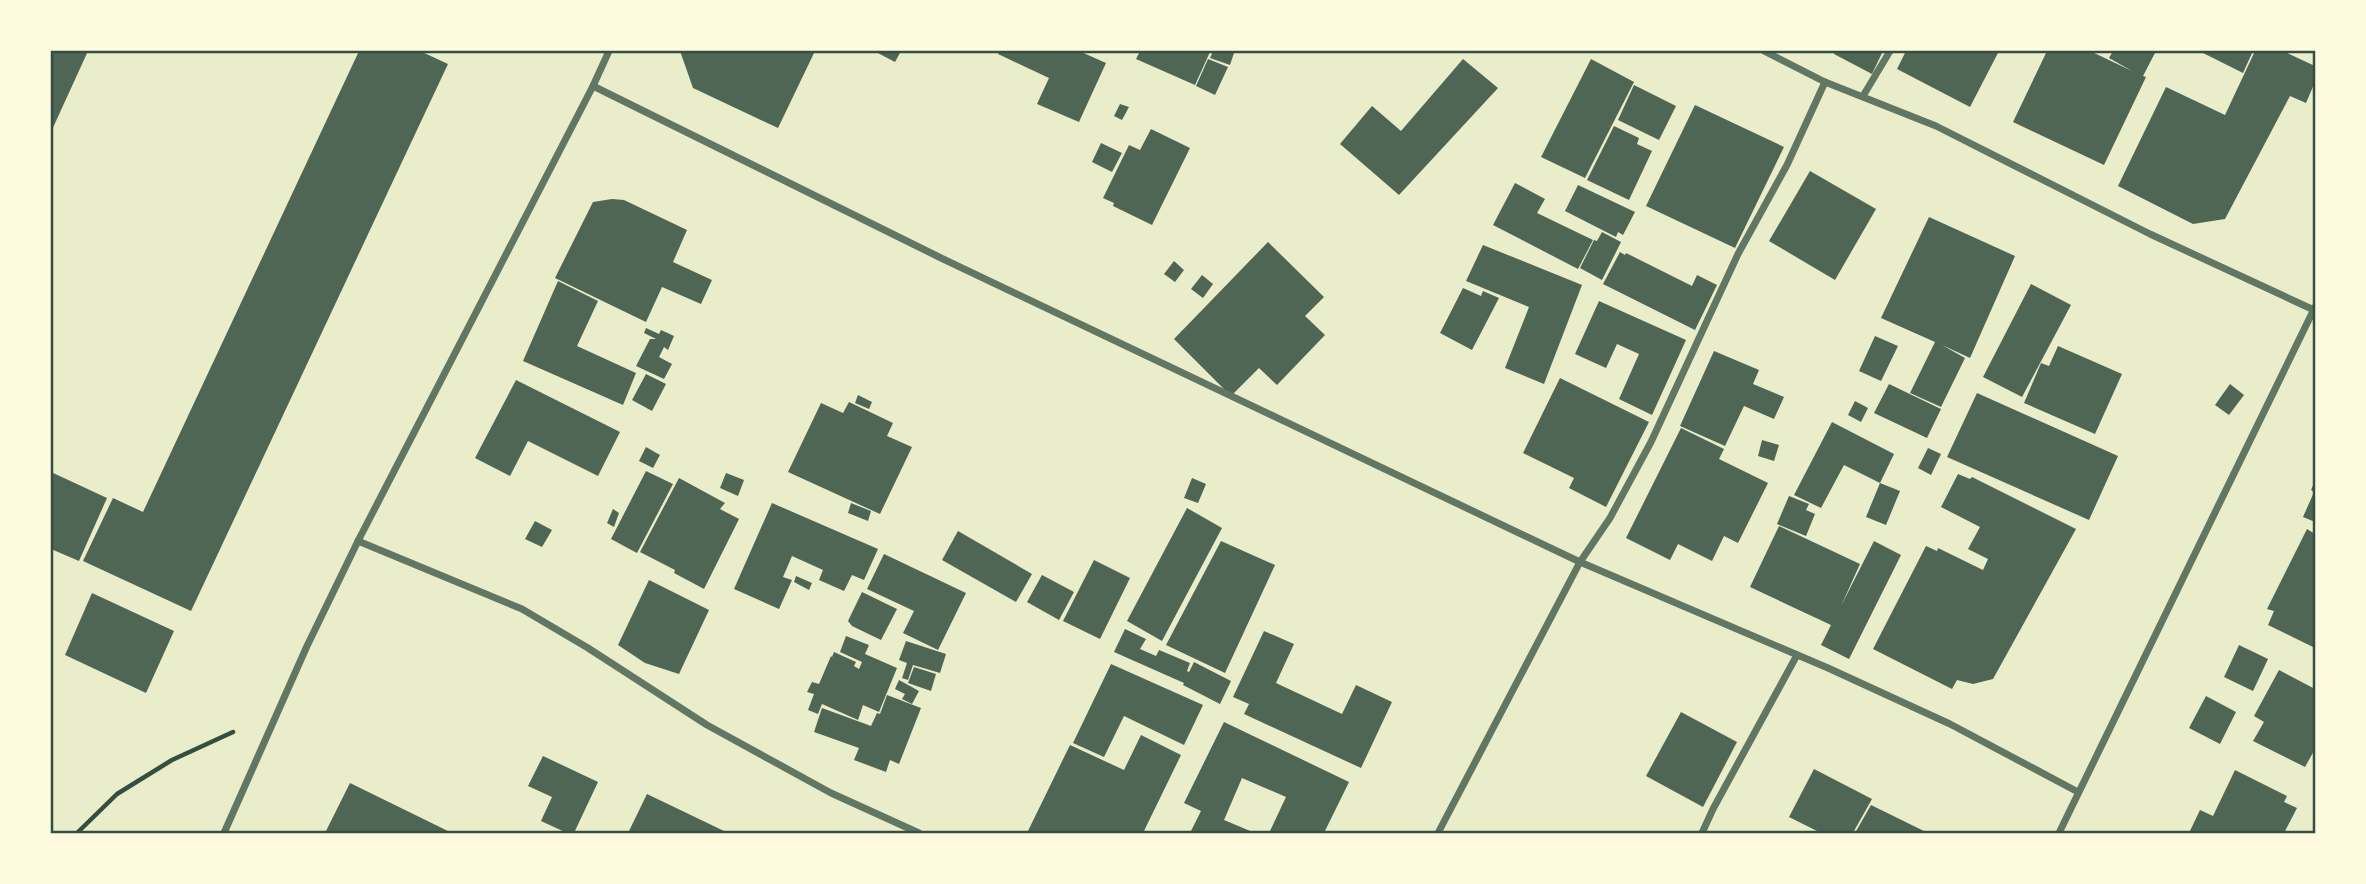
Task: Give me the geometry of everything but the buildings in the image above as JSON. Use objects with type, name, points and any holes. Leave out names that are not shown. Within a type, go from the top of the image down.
[{"type":"street","points":[[224,833],[358,541],[609,51]]},
{"type":"street","points":[[1764,51],[1825,82],[1936,126],[2150,234],[2315,308],[2059,833]]},
{"type":"street","points":[[1863,96],[1890,51]]},
{"type":"street","points":[[1438,833],[1580,562],[1610,519],[1651,442],[1738,254],[1787,165],[1825,82]]},
{"type":"street","points":[[593,86],[939,257],[1580,562],[1950,724],[2078,792]]},
{"type":"street","points":[[358,541],[522,609],[707,725],[831,793],[919,833]]},
{"type":"street","points":[[1702,833],[1797,655]]},
{"type":"path","points":[[77,833],[117,794],[172,760],[278,711]]}]
